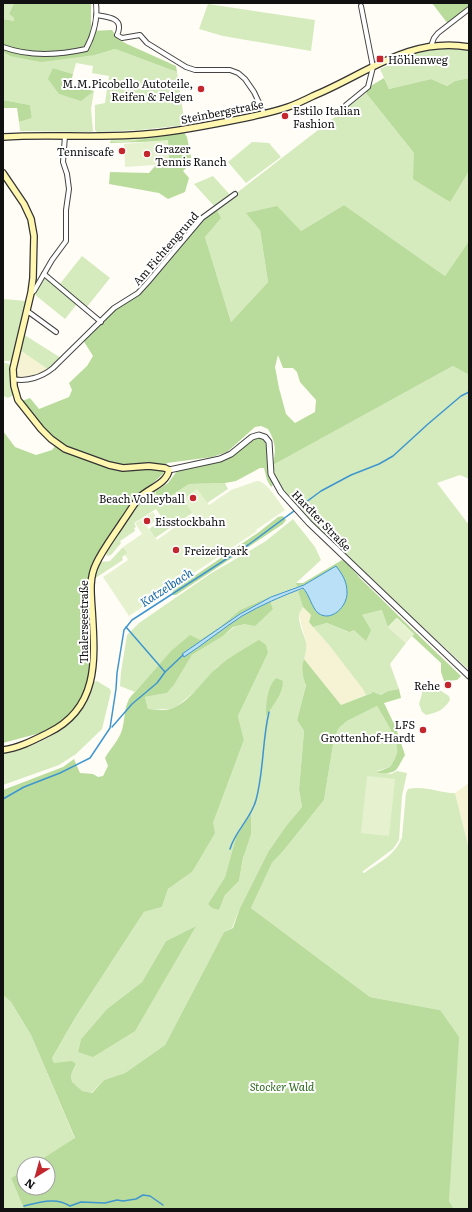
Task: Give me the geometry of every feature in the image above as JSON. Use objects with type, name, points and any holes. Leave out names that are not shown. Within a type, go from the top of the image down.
[{"type":"main road","name":"Steinbergstraße","points":[[3,137],[48,135],[134,135],[193,128],[288,107],[315,96],[373,67],[416,49],[431,46],[455,45],[469,47]]},
{"type":"main road","points":[[3,173],[24,204],[31,219],[34,236],[31,293],[14,362],[13,379],[18,400],[41,429],[51,439],[65,449],[88,458],[122,468],[149,466],[165,468],[168,470]]},
{"type":"main road","name":"Thalerseestraße","points":[[3,750],[26,744],[55,730],[66,723],[81,706],[92,679],[93,632],[91,580],[93,570],[114,534],[140,498],[166,478],[168,470]]},
{"type":"street","points":[[3,47],[19,52],[40,54],[70,52],[86,49],[95,28],[97,16],[96,3]]},
{"type":"street","points":[[346,105],[368,87],[373,67],[361,6]]},
{"type":"street","points":[[431,46],[438,33],[469,9]]},
{"type":"street","points":[[97,16],[109,17],[116,20],[119,24],[117,35],[122,38],[140,35],[147,44],[186,67],[195,70],[230,70],[238,73],[245,79],[254,92],[264,113]]},
{"type":"street","points":[[31,293],[34,291],[52,260],[66,241],[66,210],[69,189],[67,174],[63,162],[65,136]]},
{"type":"street","name":"Am Fichtengrund","points":[[13,379],[19,380],[31,378],[46,373],[114,308],[138,293],[202,218],[235,194]]},
{"type":"street","points":[[44,274],[101,322]]},
{"type":"street","points":[[27,312],[56,332]]},
{"type":"street","name":"Hardter Straße","points":[[168,470],[220,459],[231,454],[252,437],[259,435],[265,437],[269,442],[270,472],[281,492],[300,513],[469,676]]},
{"type":"shaded area","points":[[20,350],[49,370],[36,376],[22,379],[15,376],[15,368]]},
{"type":"shaded area","points":[[303,607],[311,615],[309,622],[364,689],[366,695],[341,705],[304,659],[306,642],[299,616]]},
{"type":"shaded area","points":[[469,783],[469,849],[455,793]]},
{"type":"green space","points":[[3,3],[14,3],[9,14],[14,18],[14,21],[3,19]]},
{"type":"green space","points":[[14,3],[91,3],[91,31],[112,30],[118,39],[176,66],[177,72],[115,49],[95,55],[41,62],[10,56],[3,52],[3,19],[14,21],[14,18],[9,14]]},
{"type":"green space","points":[[432,3],[469,3],[469,5],[448,24]]},
{"type":"green space","points":[[208,4],[315,20],[311,51],[223,36],[199,29]]},
{"type":"green space","points":[[450,48],[469,50],[469,78],[455,81],[447,86],[431,79],[389,89],[380,69],[389,65],[393,61],[420,50]]},
{"type":"green space","points":[[115,49],[177,72],[185,125],[140,130],[97,132],[95,130],[95,105],[105,103],[109,76],[92,73],[93,66],[76,63],[73,74],[53,68],[59,94],[81,100],[94,91],[91,109],[93,131],[20,131],[19,122],[32,118],[30,105],[3,100],[3,52],[10,56],[95,55]]},
{"type":"green space","points":[[53,68],[73,74],[70,86],[94,91],[81,101],[59,94],[48,79]]},
{"type":"green space","points":[[384,78],[389,89],[431,79],[447,86],[455,81],[469,78],[469,171],[450,202],[413,179],[414,153],[366,93],[369,87]]},
{"type":"green space","points":[[366,93],[414,153],[449,202],[469,171],[469,241],[445,276],[344,205],[301,231],[260,230],[268,282],[231,322],[205,237],[220,218],[216,209]]},
{"type":"green space","points":[[3,100],[30,105],[32,118],[19,122],[17,108],[3,108]]},
{"type":"green space","points":[[183,131],[187,137],[192,162],[183,171],[189,178],[185,192],[168,199],[159,193],[109,184],[110,172],[149,173],[156,165],[169,164],[168,141],[110,143],[110,142],[125,142],[165,136],[167,133]]},
{"type":"green space","points":[[167,133],[165,136],[125,142],[110,142],[112,138]]},
{"type":"green space","name":"Grazer Tennis Ranch","points":[[168,140],[169,164],[125,167],[124,144]]},
{"type":"green space","points":[[252,142],[269,143],[281,157],[246,183],[228,162]]},
{"type":"green space","points":[[213,176],[231,196],[215,207],[194,184]]},
{"type":"green space","points":[[344,205],[445,276],[469,241],[469,375],[453,366],[273,465],[275,450],[273,438],[268,429],[261,426],[255,427],[227,452],[212,457],[167,463],[163,474],[136,498],[120,520],[90,569],[88,581],[90,659],[88,683],[80,702],[72,713],[60,723],[40,733],[3,743],[3,431],[15,447],[36,455],[52,450],[59,441],[43,427],[22,401],[30,398],[39,409],[69,397],[72,390],[69,383],[87,366],[93,356],[83,340],[102,324],[118,307],[134,297],[202,220],[216,209],[221,218],[205,237],[231,322],[268,282],[260,230],[246,213],[277,206],[301,231]],"holes":[[[278,355],[283,368],[293,368],[297,372],[300,382],[316,400],[315,412],[295,423],[286,414],[279,388],[275,367]]]},
{"type":"green space","points":[[82,256],[110,278],[86,308],[59,285]]},
{"type":"green space","points":[[45,277],[77,304],[65,319],[34,294]]},
{"type":"green space","points":[[4,299],[26,301],[12,360],[10,361],[3,361]]},
{"type":"green space","points":[[23,334],[61,358],[49,370],[20,350]]},
{"type":"green space","points":[[3,362],[11,365],[15,394],[8,398],[3,396]]},
{"type":"green space","points":[[453,366],[469,375],[469,479],[460,475],[437,483],[469,525],[469,670],[328,539],[277,483],[273,465]]},
{"type":"green space","points":[[256,438],[261,438],[266,444],[267,465],[273,485],[271,487],[267,480],[264,468],[260,468],[236,481],[225,483],[189,484],[167,498],[156,494],[156,491],[168,483],[177,471],[225,460]]},
{"type":"green space","name":"Freizeitpark","points":[[257,481],[261,482],[268,488],[285,510],[256,530],[257,531],[129,616],[103,577],[128,560],[125,555],[128,553],[123,547],[142,534],[135,523],[153,512],[158,519],[147,527],[157,540],[193,514],[183,499],[197,489],[209,505],[231,490]]},
{"type":"green space","points":[[225,483],[228,489],[155,538],[149,529],[163,519],[156,509],[134,523],[136,527],[134,528],[135,531],[120,541],[121,543],[111,555],[107,556],[106,552],[128,518],[140,502],[155,489],[156,494],[166,498],[189,484]]},
{"type":"green space","points":[[283,516],[286,520],[283,524],[176,595],[173,595],[172,593],[174,590],[259,532],[278,517]]},
{"type":"green space","points":[[293,519],[315,547],[321,560],[296,583],[303,607],[299,614],[300,625],[306,642],[306,653],[302,672],[306,684],[297,720],[304,731],[299,790],[302,807],[286,826],[268,852],[240,908],[232,928],[224,932],[165,1045],[125,1073],[104,1080],[91,1093],[81,1091],[72,1082],[71,1075],[76,1065],[54,1063],[52,1058],[75,1018],[144,912],[162,907],[168,889],[192,872],[213,823],[244,740],[238,716],[268,653],[218,666],[198,689],[176,707],[169,709],[148,709],[145,697],[167,693],[174,685],[192,655],[223,636],[234,627],[245,624],[273,609],[269,597],[240,610],[221,626],[200,640],[170,652],[135,692],[120,686],[127,635],[139,623],[210,574],[266,541]],"holes":[[[251,815],[239,881],[225,895],[219,910],[208,904],[225,877],[236,837]],[[196,926],[78,1052],[81,1039],[107,1009],[142,982],[166,941]]]},
{"type":"green space","points":[[123,547],[128,553],[122,557],[123,560],[94,579],[100,562],[110,561]]},
{"type":"green space","points":[[342,560],[347,563],[363,581],[461,676],[457,680],[444,681],[441,672],[441,663],[412,636],[414,634],[397,618],[388,627],[382,610],[362,615],[371,630],[366,641],[354,630],[349,632],[327,623],[313,627],[309,622],[311,615],[303,607],[298,591],[304,588],[310,599],[336,567],[304,585],[297,587],[296,583],[303,583]]},
{"type":"green space","name":"Stocker Wald","points":[[269,597],[273,609],[255,626],[245,624],[233,627],[223,636],[192,655],[174,685],[167,693],[145,697],[148,709],[165,710],[177,706],[184,702],[219,666],[228,659],[259,640],[266,645],[268,653],[238,716],[244,740],[213,823],[215,833],[192,872],[168,889],[162,907],[144,912],[75,1018],[52,1058],[54,1063],[72,1061],[76,1064],[71,1075],[72,1082],[82,1091],[92,1093],[104,1080],[125,1073],[165,1045],[224,932],[233,928],[240,908],[268,852],[286,826],[302,807],[299,790],[304,731],[297,720],[306,685],[302,672],[304,659],[341,705],[372,693],[371,691],[381,695],[388,691],[399,689],[401,698],[384,703],[396,728],[405,755],[398,768],[390,773],[377,772],[390,767],[395,758],[397,747],[396,741],[377,706],[347,721],[339,728],[333,745],[324,800],[272,863],[251,908],[370,997],[440,1010],[459,1037],[449,1201],[454,1209],[24,1209],[19,1196],[56,1196],[56,1156],[47,1156],[75,1138],[31,1035],[11,1002],[3,995],[3,790],[63,767],[74,759],[80,773],[93,774],[98,777],[103,776],[108,766],[105,758],[121,734],[128,700],[131,696],[170,652],[190,635],[200,640],[221,626],[240,610]]},
{"type":"green space","points":[[383,610],[388,627],[406,643],[390,664],[399,689],[388,691],[381,695],[371,691],[372,693],[366,695],[329,645],[313,627],[327,623],[348,632],[362,615]]},
{"type":"green space","points":[[396,618],[414,634],[406,643],[388,627]]},
{"type":"green space","points":[[276,678],[283,681],[283,686],[266,716],[269,691]]},
{"type":"green space","points":[[97,681],[110,689],[111,692],[102,729],[76,754],[59,765],[3,785],[3,753],[32,745],[60,731],[82,710],[90,697],[94,682]]},
{"type":"green space","points":[[430,684],[449,696],[450,700],[445,707],[434,713],[426,715],[422,712],[419,704],[422,689]]},
{"type":"green space","points":[[377,706],[396,741],[397,752],[390,767],[377,771],[391,774],[397,771],[407,773],[402,796],[399,840],[393,849],[362,872],[364,873],[396,849],[402,837],[406,793],[408,789],[420,788],[455,793],[469,849],[469,1209],[454,1209],[449,1201],[450,1172],[440,1010],[370,997],[251,908],[272,863],[324,800],[333,745],[339,728],[347,721]]},
{"type":"green space","points":[[367,776],[395,779],[389,836],[361,833]]},
{"type":"green space","points":[[251,814],[251,834],[243,858],[239,881],[225,895],[219,910],[212,908],[208,904],[225,877],[236,837]]},
{"type":"green space","points":[[196,926],[135,1031],[93,1057],[78,1052],[81,1039],[107,1009],[142,982],[166,941]]},
{"type":"green space","points":[[3,995],[11,1002],[31,1035],[75,1139],[47,1156],[16,1156],[16,1175],[11,1178],[16,1190],[16,1196],[19,1196],[24,1209],[3,1209]]},
{"type":"green space","name":"Stocker Wald","points":[[16,1175],[16,1190],[11,1178]]},
{"type":"water","points":[[336,566],[345,581],[347,588],[345,603],[338,612],[328,616],[323,616],[318,613],[303,588],[249,612],[184,657],[182,654],[240,614],[271,597],[304,585]]},
{"type":"waterway","name":"Katzelbach","points":[[3,799],[24,787],[60,773],[90,758],[110,728],[124,630],[132,620],[248,545],[321,491],[351,475],[379,464],[393,456],[461,396],[469,392]]},
{"type":"waterway","points":[[126,627],[165,672]]},
{"type":"waterway","points":[[112,727],[132,704],[157,683],[165,672],[183,655]]},
{"type":"waterway","points":[[230,849],[235,836],[251,813],[256,800],[259,789],[269,712]]},
{"type":"waterway","points":[[24,1206],[48,1201],[65,1203],[70,1206],[81,1202],[105,1203],[117,1200],[123,1201],[136,1199],[143,1195],[150,1196],[163,1205]]},
{"type":"place","name":"Höhlenweg","points":[[380,59]]},
{"type":"place","name":"M.M.Picobello Autoteile, Reifen & Felgen","points":[[201,89]]},
{"type":"place","name":"Estilo Italian Fashion","points":[[285,116]]},
{"type":"place","name":"Tenniscafe","points":[[122,151]]},
{"type":"place","name":"Grazer Tennis Ranch","points":[[147,154]]},
{"type":"place","name":"Beach Volleyball","points":[[193,498]]},
{"type":"place","name":"Eisstockbahn","points":[[147,521]]},
{"type":"place","name":"Freizeitpark","points":[[176,550]]},
{"type":"place","name":"Rehe","points":[[448,685]]},
{"type":"place","name":"LFS Grottenhof-Hardt","points":[[423,730]]}]
